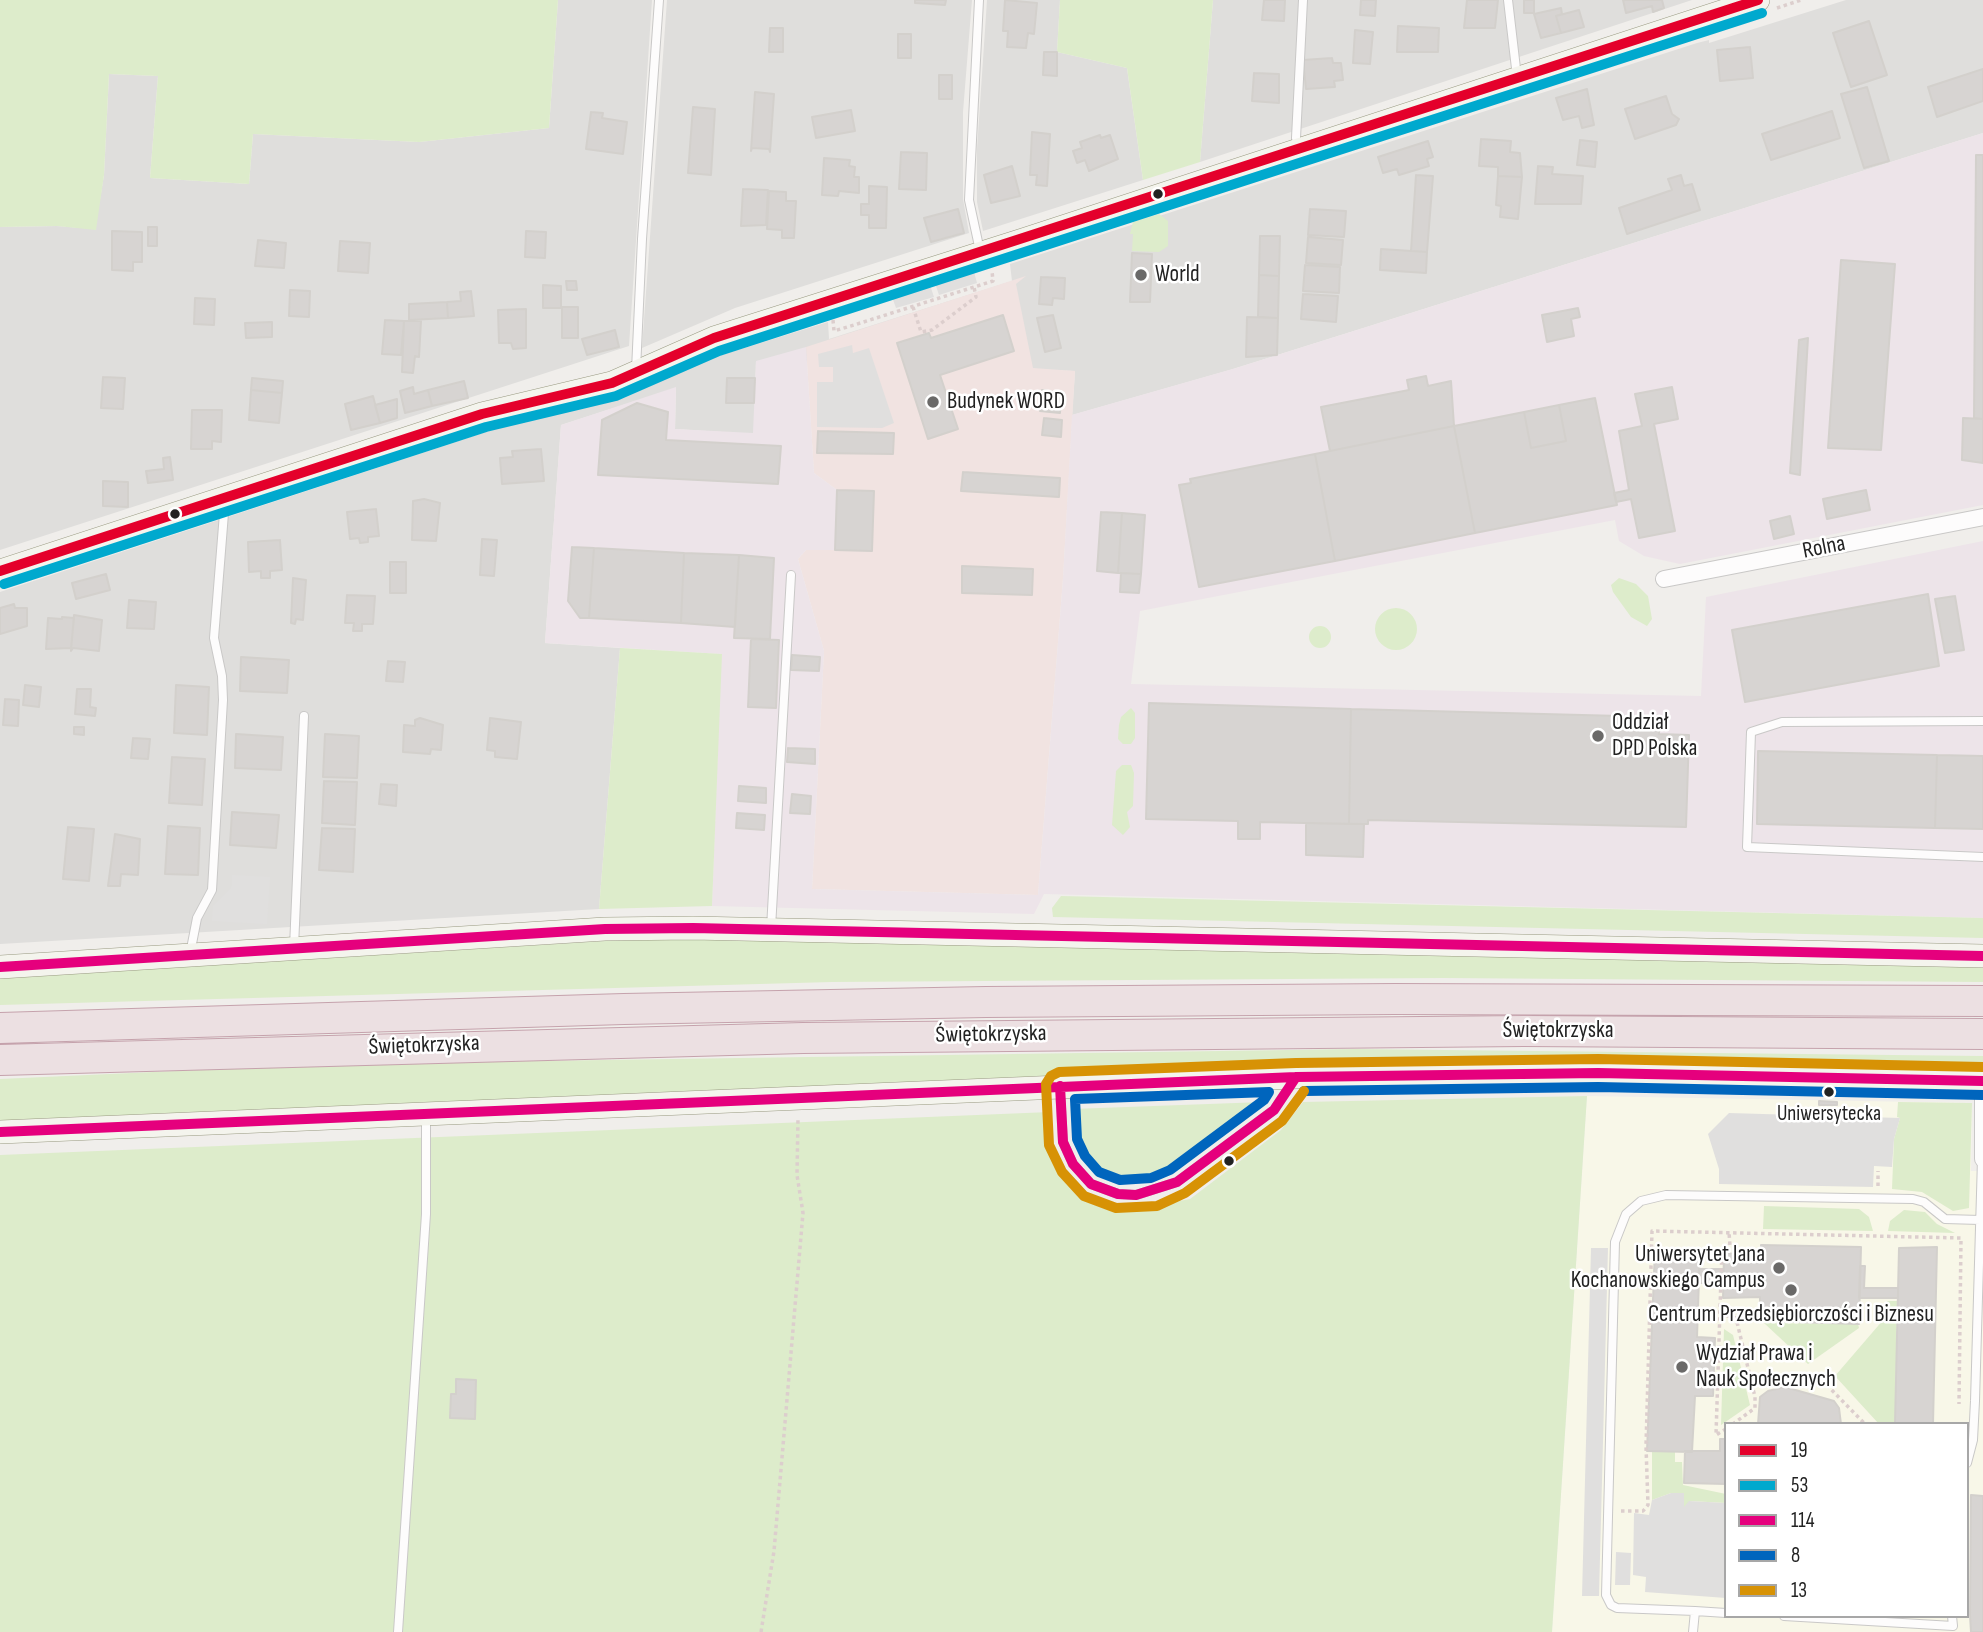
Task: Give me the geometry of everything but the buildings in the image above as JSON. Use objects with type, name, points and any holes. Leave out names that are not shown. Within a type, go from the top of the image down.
[{"type":"highway","name":"Świętokrzyska","points":[[0,1028],[570,1010],[985,1002],[1409,999],[1983,1001]]},
{"type":"highway","name":"Świętokrzyska","points":[[0,1060],[803,1038],[1524,1031],[1983,1034]]},
{"type":"street","points":[[0,571],[482,414],[594,389],[714,338],[984,260],[1299,151],[1759,0]]},
{"type":"street","name":"Rolna","points":[[1664,579],[1983,517]]},
{"type":"street","points":[[0,967],[605,929],[771,929],[1983,956]]},
{"type":"street","points":[[0,1132],[1296,1077],[1598,1073],[1983,1081]]},
{"type":"street","points":[[1982,1159],[1983,1095]]},
{"type":"lane","points":[[636,373],[642,239],[659,0]]},
{"type":"lane","points":[[979,0],[969,200],[984,260]]},
{"type":"lane","points":[[1299,151],[1296,138],[1303,0]]},
{"type":"lane","points":[[1508,0],[1517,80]]},
{"type":"lane","points":[[190,956],[197,918],[212,890],[223,700],[222,676],[214,638],[225,498]]},
{"type":"lane","points":[[771,929],[791,575]]},
{"type":"lane","points":[[294,950],[303,716]]},
{"type":"lane","points":[[1983,720],[1782,722],[1751,732],[1747,847],[1983,857]]},
{"type":"lane","points":[[1060,1086],[1063,1142],[1073,1164],[1091,1184],[1118,1194],[1136,1195],[1177,1182],[1274,1110],[1296,1077]]},
{"type":"lane","points":[[398,1632],[426,1214],[426,1115]]},
{"type":"lane","points":[[1969,1451],[1973,1427],[1982,1159]]},
{"type":"lane","points":[[1724,1613],[1611,1605],[1606,1595],[1615,1242],[1626,1214],[1641,1201],[1666,1195],[1913,1199],[1924,1202],[1945,1219],[1980,1220]]},
{"type":"lane","points":[[1693,1632],[1695,1611]]},
{"type":"lane","points":[[1804,1618],[1904,1628],[1953,1626],[1952,1618]]},
{"type":"path","points":[[824,318],[832,316],[834,331],[993,281],[995,275],[984,260]]},
{"type":"path","points":[[913,306],[921,332],[932,330],[976,297],[974,287]]},
{"type":"path","points":[[761,1632],[774,1551],[803,1213],[797,1175],[798,1098]]},
{"type":"path","points":[[1608,1510],[1643,1511],[1648,1505],[1646,1446],[1652,1231],[1961,1238],[1959,1411]]},
{"type":"path","points":[[1724,1430],[1716,1435],[1722,1246],[1730,1246],[1729,1232]]},
{"type":"path","points":[[1720,1314],[1735,1318],[1755,1397],[1755,1408],[1736,1422]]},
{"type":"path","points":[[1817,1375],[1864,1422]]},
{"type":"shaded area","points":[[558,0],[652,0],[629,346],[0,550],[0,227],[57,226],[95,229],[104,175],[109,74],[158,76],[150,178],[249,184],[253,134],[419,142],[549,128]]},
{"type":"shaded area","points":[[667,0],[972,0],[963,112],[963,199],[969,233],[735,308],[642,348]]},
{"type":"shaded area","points":[[987,0],[1060,0],[1057,52],[1127,68],[1143,180],[983,231],[977,202],[977,149]]},
{"type":"shaded area","points":[[1213,0],[1692,0],[1200,162]]},
{"type":"shaded area","points":[[1846,0],[1983,0],[1983,133],[1233,369],[1072,415],[1075,371],[756,361],[754,434],[675,429],[676,388],[561,425],[545,643],[620,648],[599,909],[0,944],[0,592],[492,430],[624,398],[709,359],[828,322],[829,339],[1012,281],[1010,264],[1697,43],[1709,40],[1709,43]]},
{"type":"shaded area","points":[[1983,133],[1983,505],[1680,564],[1644,556],[1619,541],[1615,520],[1140,611],[1131,684],[1701,696],[1706,597],[1983,541],[1983,918],[1044,894],[1034,914],[712,906],[721,654],[545,643],[561,425],[676,387],[675,429],[753,433],[756,361],[806,347],[814,473],[837,490],[835,550],[806,550],[798,559],[824,651],[812,889],[1038,895],[1063,579],[1072,415],[1233,369]]},
{"type":"shaded area","points":[[973,268],[977,283],[939,295],[934,280]]},
{"type":"shaded area","points":[[1026,276],[1016,284],[1033,368],[1075,371],[1063,579],[1038,895],[812,889],[824,651],[798,559],[806,550],[835,549],[837,490],[814,473],[806,347]]},
{"type":"shaded area","points":[[929,282],[934,297],[896,308],[891,294]]},
{"type":"shaded area","points":[[852,345],[853,353],[869,348],[894,423],[882,428],[817,427],[817,382],[833,382],[833,367],[819,367],[818,354]]},
{"type":"shaded area","points":[[232,875],[270,877],[267,924],[212,921],[213,906],[232,886]]},
{"type":"shaded area","name":"Uniwersytet Jana Kochanowskiego Campus","points":[[1587,1096],[1972,1103],[1971,1171],[1983,1171],[1983,1632],[1552,1632]]},
{"type":"shaded area","points":[[1729,1113],[1900,1118],[1894,1139],[1892,1167],[1874,1166],[1873,1187],[1719,1184],[1719,1169],[1708,1134]]},
{"type":"shaded area","points":[[1591,1248],[1608,1248],[1599,1596],[1582,1596]]},
{"type":"shaded area","points":[[1671,1493],[1684,1493],[1684,1507],[1689,1501],[1724,1503],[1724,1598],[1645,1592],[1646,1577],[1633,1575],[1634,1513],[1649,1515],[1652,1500]]},
{"type":"shaded area","points":[[1616,1552],[1631,1553],[1630,1585],[1615,1585]]},
{"type":"green space","points":[[0,0],[558,0],[549,128],[419,142],[253,134],[249,184],[150,178],[158,76],[109,74],[104,175],[96,230],[57,226],[0,227]]},
{"type":"green space","points":[[1060,0],[1213,0],[1200,162],[1143,180],[1127,68],[1057,52]]},
{"type":"green space","points":[[1159,214],[1168,221],[1168,246],[1159,252],[1132,251],[1133,234],[1130,234],[1133,222]]},
{"type":"green space","points":[[1619,578],[1636,584],[1648,596],[1652,619],[1647,626],[1631,617],[1613,592],[1611,585]]},
{"type":"green space","points":[[1396,608],[1411,614],[1417,629],[1411,644],[1396,650],[1381,644],[1375,629],[1381,614]]},
{"type":"green space","points":[[1320,626],[1328,629],[1331,637],[1328,645],[1320,648],[1312,645],[1309,637],[1312,629]]},
{"type":"green space","points":[[620,648],[722,654],[712,906],[599,909]]},
{"type":"green space","points":[[1131,708],[1135,713],[1135,738],[1131,744],[1123,744],[1118,739],[1119,725],[1121,717]]},
{"type":"green space","points":[[1122,765],[1131,765],[1134,773],[1133,806],[1127,812],[1130,827],[1123,835],[1112,825],[1116,771]]},
{"type":"green space","points":[[1061,896],[1983,918],[1983,938],[1053,917],[1052,908]]},
{"type":"green space","points":[[655,938],[1983,966],[1983,982],[1443,978],[832,982],[0,1005],[0,978]]},
{"type":"green space","points":[[1356,1049],[1983,1056],[1983,1070],[1927,1069],[0,1125],[0,1079],[329,1064]]},
{"type":"green space","points":[[1587,1096],[1552,1632],[0,1632],[0,1155],[1050,1112],[1053,1144],[1060,1161],[1076,1183],[1092,1196],[1114,1204],[1163,1204],[1190,1199],[1281,1130],[1303,1102]]},
{"type":"green space","points":[[1263,1102],[1165,1174],[1131,1183],[1101,1176],[1084,1161],[1075,1146],[1072,1109]]},
{"type":"green space","points":[[1898,1102],[1972,1103],[1969,1208],[1953,1211],[1922,1192],[1892,1189],[1894,1139],[1900,1118],[1897,1117]]},
{"type":"green space","points":[[1764,1206],[1859,1209],[1869,1217],[1873,1231],[1763,1229]]},
{"type":"green space","points":[[1904,1210],[1925,1212],[1937,1224],[1955,1233],[1888,1231],[1890,1221]]},
{"type":"green space","points":[[1887,1301],[1897,1301],[1895,1422],[1877,1422],[1835,1376],[1884,1319]]},
{"type":"green space","points":[[1764,1323],[1858,1324],[1859,1328],[1808,1364]]},
{"type":"green space","points":[[1724,1329],[1733,1335],[1750,1405],[1721,1425]]},
{"type":"green space","points":[[1652,1450],[1675,1451],[1675,1462],[1682,1462],[1683,1485],[1724,1494],[1724,1503],[1690,1501],[1684,1508],[1684,1494],[1671,1493],[1652,1500]]},
{"type":"transit line","name":"19","points":[[0,571],[482,414],[612,383],[714,338],[1758,0]]},
{"type":"transit line","name":"53","points":[[4,584],[486,427],[616,396],[719,351],[1762,13]]},
{"type":"transit line","name":"114","points":[[0,967],[605,929],[693,928],[1983,956]]},
{"type":"transit line","name":"13","points":[[1304,1091],[1282,1121],[1185,1193],[1157,1206],[1116,1208],[1084,1196],[1062,1172],[1049,1145],[1046,1084],[1051,1076],[1059,1072],[1296,1063],[1598,1059],[1983,1067]]},
{"type":"transit line","name":"114","points":[[0,1132],[1296,1077],[1598,1073],[1983,1081]]},
{"type":"transit line","name":"114","points":[[1060,1086],[1063,1142],[1073,1164],[1091,1184],[1118,1194],[1136,1195],[1177,1182],[1274,1110],[1296,1077]]},
{"type":"transit line","name":"8","points":[[1304,1091],[1598,1087],[1983,1095]]},
{"type":"transit line","name":"8","points":[[1269,1092],[1264,1100],[1170,1170],[1151,1178],[1120,1180],[1099,1172],[1085,1156],[1077,1139],[1075,1099],[1269,1092]]},
{"type":"place","name":"World","points":[[1141,275]]},
{"type":"place","name":"Budynek WORD","points":[[933,402]]},
{"type":"place","name":"Oddział DPD Polska","points":[[1598,736]]},
{"type":"place","name":"Uniwersytecka","points":[[1829,1092]]},
{"type":"place","name":"Uniwersytet Jana Kochanowskiego Campus","points":[[1779,1268]]},
{"type":"place","name":"Centrum Przedsiębiorczości i Biznesu","points":[[1791,1290]]},
{"type":"place","name":"Wydział Prawa i Nauk Społecznych","points":[[1682,1367]]}]
